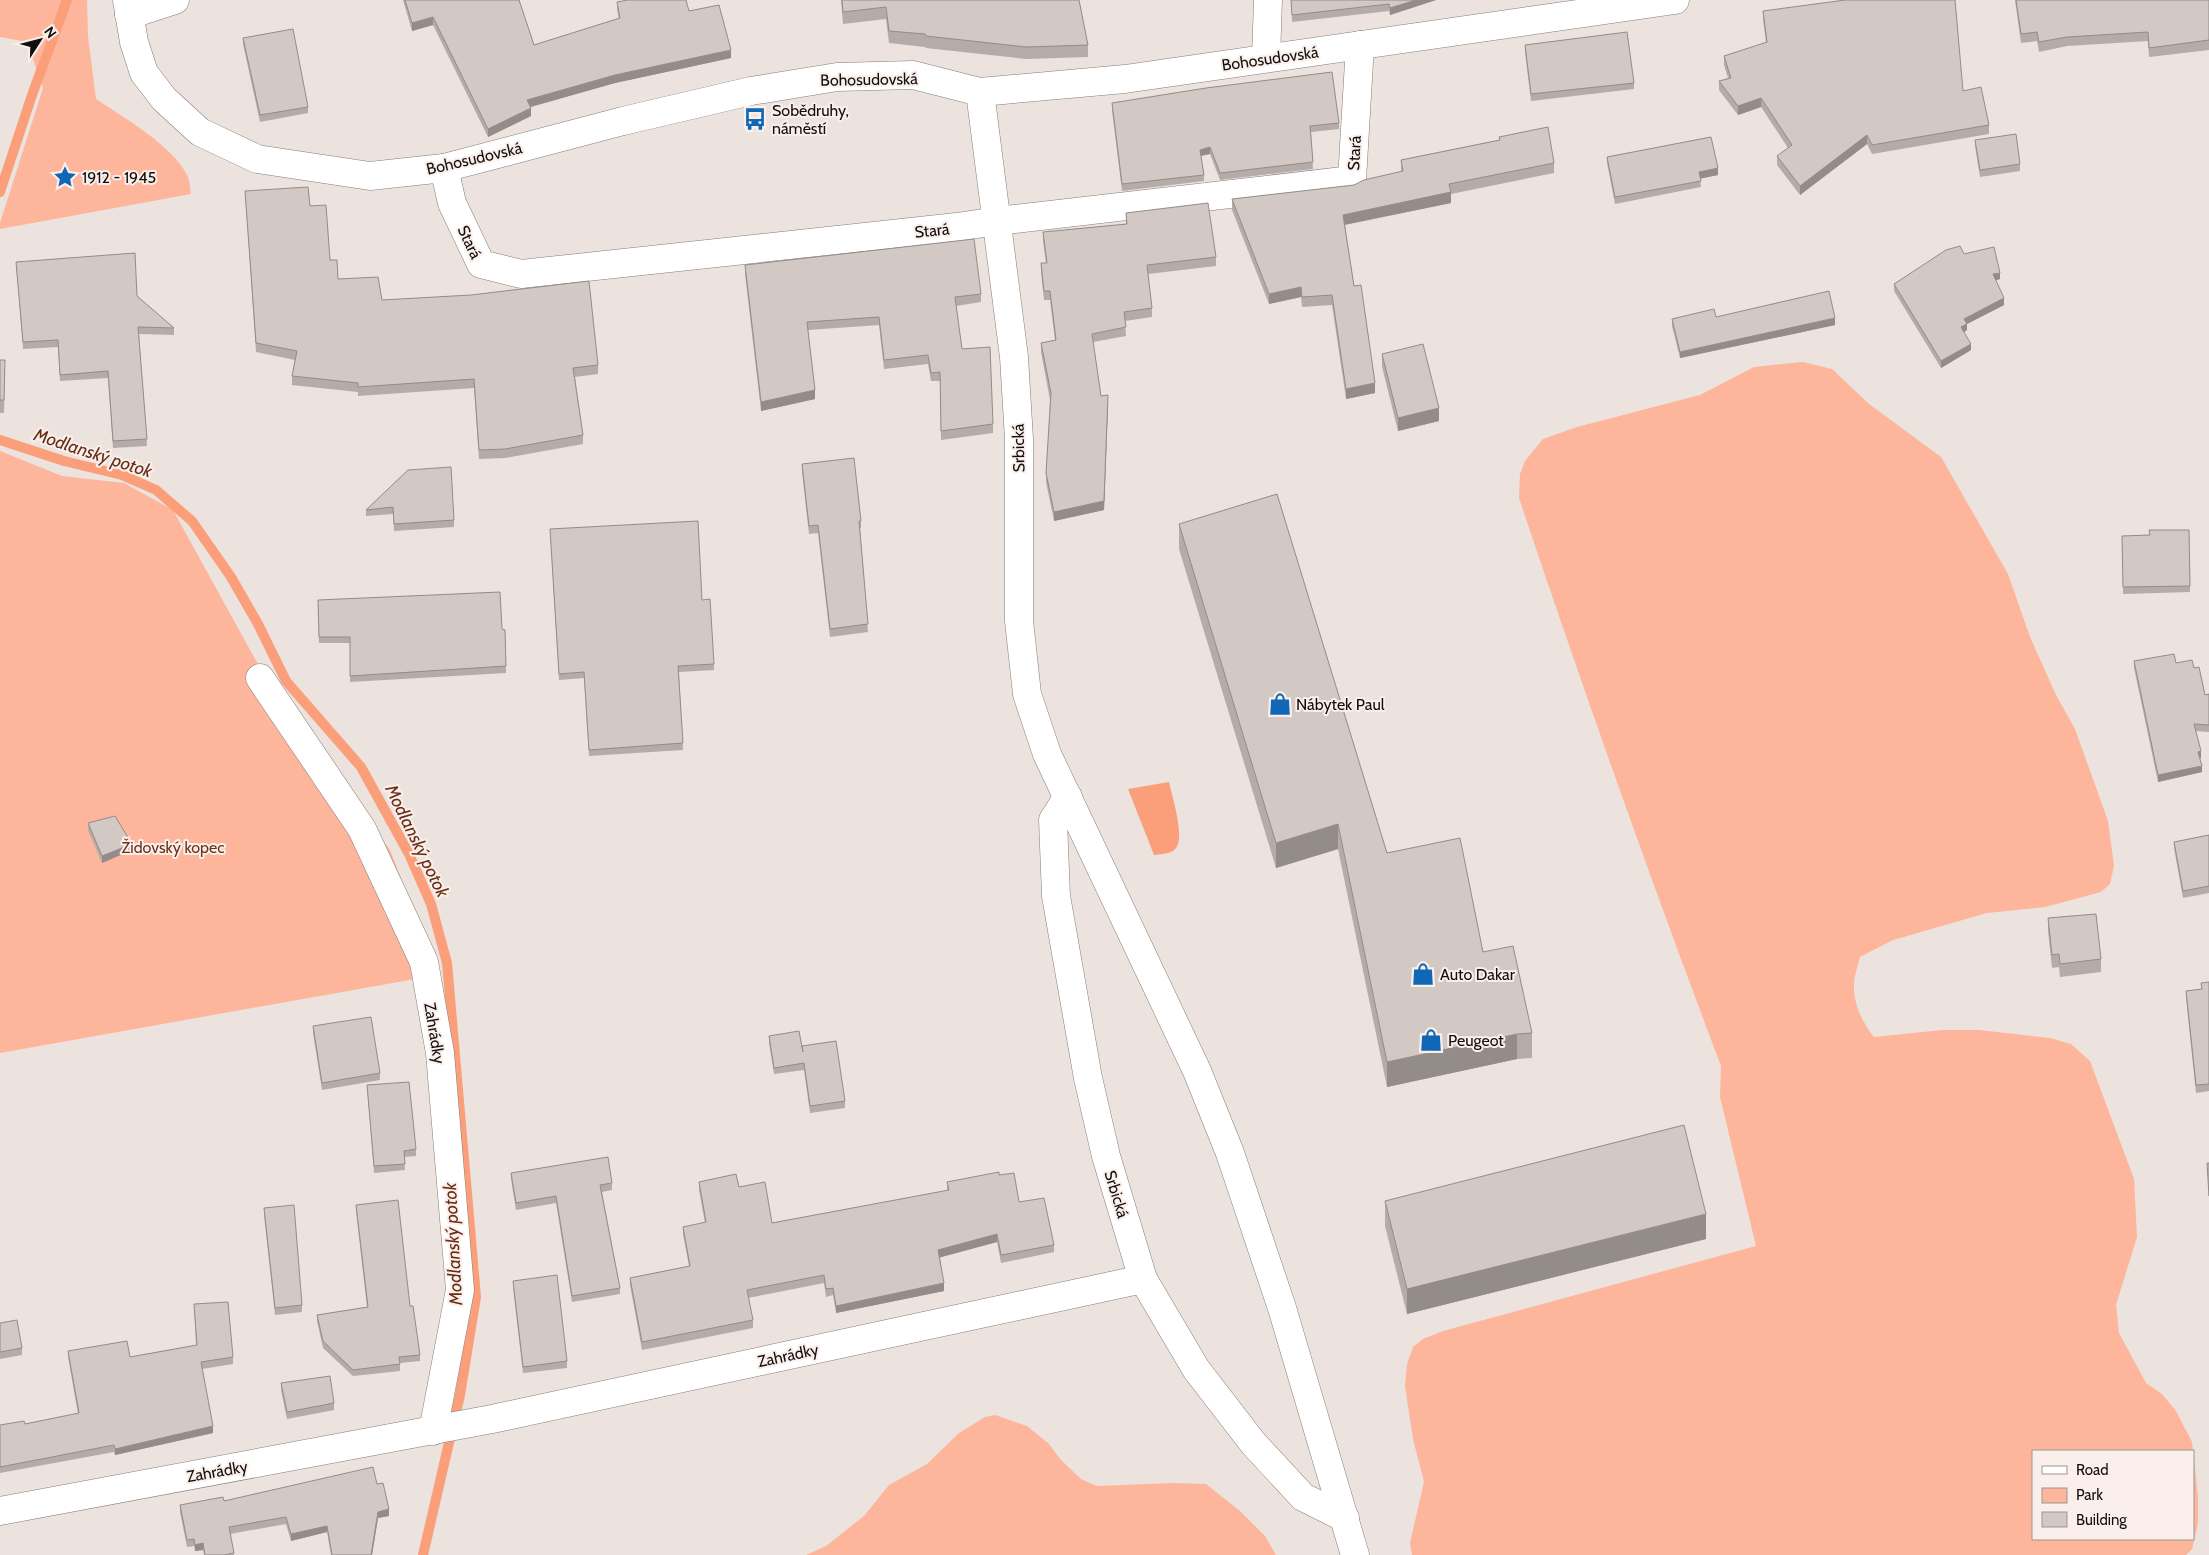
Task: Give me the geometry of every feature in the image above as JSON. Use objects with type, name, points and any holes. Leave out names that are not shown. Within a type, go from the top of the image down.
[{"type":"street","points":[[128,8],[175,0]]},
{"type":"street","points":[[1266,58],[1268,0]]},
{"type":"street","name":"Bohosudovská","points":[[128,8],[134,42],[144,73],[164,99],[200,132],[256,159],[370,176],[444,168],[623,121],[751,91],[836,77],[913,75],[980,92],[1125,79],[1675,0]]},
{"type":"street","name":"Stará","points":[[444,168],[452,203],[481,264],[521,274],[773,248],[1352,180],[1360,45]]},
{"type":"street","name":"Srbická","points":[[980,92],[1014,357],[1019,439],[1018,575],[1022,658],[1027,694],[1047,754],[1197,1071],[1230,1153],[1282,1308],[1355,1555]]},
{"type":"street","name":"Zahrádky","points":[[260,678],[362,829],[424,962],[440,1053],[460,1290],[434,1431]]},
{"type":"street","name":"Srbická","points":[[1068,797],[1053,820],[1056,896],[1090,1088],[1106,1156],[1143,1279],[1196,1369],[1253,1443],[1303,1497],[1345,1518]]},
{"type":"street","name":"Zahrádky","points":[[0,1511],[492,1420],[1143,1279]]},
{"type":"green space","points":[[0,0],[87,0],[88,36],[96,99],[133,123],[171,153],[187,175],[191,194],[0,229],[0,223],[43,88],[27,42],[0,37]]},
{"type":"green space","points":[[1803,362],[1832,369],[1869,404],[1941,457],[2008,574],[2030,637],[2056,695],[2075,729],[2108,821],[2114,866],[2110,884],[2101,892],[2045,907],[1987,913],[1893,940],[1860,957],[1854,985],[1855,999],[1866,1026],[1874,1037],[1942,1030],[1979,1030],[2050,1038],[2071,1044],[2090,1061],[2134,1179],[2137,1237],[2116,1305],[2119,1333],[2146,1383],[2162,1394],[2176,1411],[2192,1442],[2193,1450],[2032,1450],[2032,1540],[2194,1540],[2194,1460],[2198,1497],[2198,1524],[2192,1549],[2186,1555],[1412,1555],[1410,1543],[1424,1482],[1413,1439],[1405,1386],[1407,1364],[1413,1347],[1423,1339],[1443,1331],[1756,1246],[1720,1097],[1721,1066],[1617,783],[1519,498],[1520,474],[1525,461],[1543,439],[1577,427],[1700,395],[1754,367]]},
{"type":"green space","name":"Židovský kopec","points":[[0,451],[62,476],[124,483],[173,510],[271,688],[390,850],[425,941],[432,976],[0,1053]]},
{"type":"green space","points":[[995,1415],[1027,1426],[1048,1443],[1061,1460],[1081,1479],[1097,1486],[1172,1483],[1206,1484],[1240,1511],[1265,1536],[1276,1555],[806,1555],[826,1546],[864,1516],[889,1485],[927,1464],[959,1433],[985,1417]]},
{"type":"shaded area","points":[[1169,782],[1179,826],[1178,843],[1172,851],[1154,855],[1128,789]]},
{"type":"building","points":[[405,0],[519,0],[534,45],[620,18],[617,2],[628,0],[686,0],[689,11],[719,5],[731,50],[615,75],[527,100],[531,108],[488,129],[433,17],[412,23]]},
{"type":"building","points":[[842,0],[1079,0],[1088,45],[1026,47],[889,31],[886,7],[843,12]]},
{"type":"building","points":[[1291,0],[1416,0],[1390,8],[1389,4],[1292,15]]},
{"type":"building","points":[[1845,0],[1955,0],[1963,91],[1981,87],[1989,125],[1872,145],[1867,135],[1800,186],[1777,156],[1792,145],[1761,98],[1738,106],[1719,81],[1731,78],[1724,56],[1767,42],[1763,11]]},
{"type":"building","points":[[2016,0],[2209,0],[2209,40],[2149,48],[2148,32],[2067,37],[2039,42],[2037,32],[2021,34]]},
{"type":"building","points":[[293,29],[308,107],[260,115],[243,38]]},
{"type":"building","points":[[1627,32],[1634,83],[1531,94],[1525,45]]},
{"type":"building","points":[[1332,72],[1339,123],[1310,126],[1313,162],[1220,173],[1210,147],[1200,150],[1204,175],[1122,184],[1112,103],[1206,88]]},
{"type":"building","points":[[1548,127],[1554,163],[1449,184],[1451,192],[1343,215],[1354,286],[1361,285],[1375,383],[1346,389],[1332,295],[1302,297],[1301,287],[1269,294],[1232,199],[1354,185],[1364,180],[1403,171],[1401,160],[1500,140],[1499,137]]},
{"type":"building","points":[[2016,134],[2020,164],[1980,170],[1975,140]]},
{"type":"building","points":[[1711,137],[1718,168],[1699,172],[1701,181],[1615,197],[1607,157]]},
{"type":"building","points":[[308,187],[310,206],[326,205],[330,260],[337,260],[338,279],[378,277],[382,300],[471,295],[589,281],[598,365],[573,368],[583,435],[505,449],[479,450],[474,379],[358,387],[358,383],[292,376],[297,351],[256,343],[245,191]]},
{"type":"building","points":[[1208,203],[1216,257],[1147,265],[1152,308],[1124,312],[1126,327],[1092,334],[1101,396],[1108,395],[1104,501],[1054,512],[1046,473],[1051,393],[1041,343],[1056,340],[1050,291],[1044,291],[1041,263],[1047,263],[1043,232],[1127,224],[1126,213]]},
{"type":"building","points":[[974,239],[981,294],[955,297],[962,349],[990,347],[993,424],[941,431],[940,372],[931,373],[928,355],[884,360],[879,317],[807,322],[815,390],[761,402],[745,265]]},
{"type":"building","points":[[1960,246],[1964,254],[1994,247],[2000,273],[1993,274],[2004,298],[1964,319],[1967,324],[1961,327],[1971,344],[1941,361],[1894,284],[1946,250]]},
{"type":"building","points":[[135,253],[137,296],[174,328],[138,327],[147,439],[113,441],[108,371],[60,375],[58,340],[23,342],[16,262]]},
{"type":"building","points":[[1829,291],[1835,318],[1680,352],[1672,319],[1714,309],[1716,317]]},
{"type":"building","points":[[1423,344],[1439,408],[1398,418],[1382,354]]},
{"type":"building","points":[[0,360],[5,360],[4,400],[0,400]]},
{"type":"building","points":[[854,458],[861,521],[859,521],[868,624],[830,629],[818,525],[809,526],[802,464]]},
{"type":"building","points":[[451,467],[454,520],[394,524],[393,507],[366,510],[408,470]]},
{"type":"building","points":[[1277,494],[1387,853],[1460,838],[1483,952],[1513,946],[1532,1033],[1517,1034],[1387,1062],[1338,824],[1276,843],[1179,524]]},
{"type":"building","points":[[698,521],[702,600],[710,599],[714,664],[678,666],[683,743],[589,750],[584,672],[559,674],[550,529]]},
{"type":"building","points":[[2149,530],[2189,530],[2190,586],[2123,587],[2122,536],[2150,535]]},
{"type":"building","points":[[500,592],[502,629],[505,630],[506,666],[350,676],[350,637],[319,637],[318,600]]},
{"type":"building","points":[[2174,654],[2176,663],[2192,660],[2194,668],[2199,667],[2205,695],[2209,694],[2209,725],[2194,724],[2201,751],[2198,752],[2202,766],[2158,775],[2134,661]]},
{"type":"building","points":[[115,816],[132,844],[102,856],[88,823]]},
{"type":"building","points":[[2209,835],[2209,886],[2183,891],[2174,842]]},
{"type":"building","points":[[2096,914],[2101,959],[2060,964],[2059,954],[2052,955],[2048,918]]},
{"type":"building","points":[[2209,982],[2209,1084],[2196,1085],[2186,991],[2202,989],[2201,983]]},
{"type":"building","points":[[371,1017],[380,1073],[322,1083],[313,1026]]},
{"type":"building","points":[[799,1031],[803,1052],[802,1046],[836,1041],[845,1101],[810,1106],[804,1063],[774,1068],[769,1036]]},
{"type":"building","points":[[409,1082],[416,1149],[404,1151],[405,1164],[374,1166],[367,1085]]},
{"type":"building","points":[[1684,1125],[1706,1214],[1407,1289],[1385,1201]]},
{"type":"building","points":[[608,1157],[612,1183],[600,1185],[620,1288],[572,1296],[556,1196],[516,1203],[511,1173]]},
{"type":"building","points":[[2207,1163],[2209,1163],[2209,1196]]},
{"type":"building","points":[[999,1172],[999,1175],[1014,1173],[1019,1202],[1044,1198],[1054,1245],[1001,1255],[997,1234],[938,1250],[944,1283],[836,1306],[833,1288],[826,1289],[824,1275],[747,1290],[753,1320],[642,1342],[630,1278],[690,1266],[683,1227],[706,1222],[699,1182],[736,1174],[739,1187],[765,1182],[772,1223],[949,1190],[947,1182]]},
{"type":"building","points":[[398,1200],[410,1306],[413,1306],[420,1355],[399,1357],[400,1364],[353,1370],[323,1341],[317,1315],[368,1307],[356,1205]]},
{"type":"building","points":[[294,1205],[302,1305],[275,1308],[264,1208]]},
{"type":"building","points":[[557,1275],[567,1361],[523,1367],[513,1281]]},
{"type":"building","points":[[228,1302],[233,1357],[201,1362],[213,1426],[115,1449],[114,1445],[0,1467],[0,1425],[24,1421],[25,1424],[79,1413],[68,1351],[127,1341],[130,1357],[197,1345],[194,1304]]},
{"type":"building","points":[[17,1320],[22,1348],[0,1352],[0,1323]]},
{"type":"building","points":[[330,1376],[334,1403],[287,1412],[281,1383]]},
{"type":"building","points":[[373,1467],[377,1484],[383,1483],[389,1509],[378,1512],[371,1555],[332,1555],[327,1526],[291,1534],[286,1517],[229,1527],[234,1553],[205,1555],[203,1543],[195,1545],[194,1539],[187,1540],[180,1505],[223,1497],[224,1501]]},
{"type":"waterway","name":"Modlanský potok","points":[[0,192],[32,95],[67,0]]},
{"type":"waterway","name":"Modlanský potok","points":[[0,440],[64,461],[122,475],[156,490],[192,521],[231,577],[258,624],[286,681],[361,767],[409,854],[431,904],[447,963],[476,1297],[460,1395],[423,1555]]},
{"type":"place","name":"Sobědruhy, náměstí","points":[[755,119]]},
{"type":"place","name":"1912 - 1945","points":[[65,177]]},
{"type":"place","name":"Nábytek Paul","points":[[1280,704]]},
{"type":"place","name":"Auto Dakar","points":[[1423,974]]},
{"type":"place","name":"Peugeot","points":[[1431,1040]]}]
